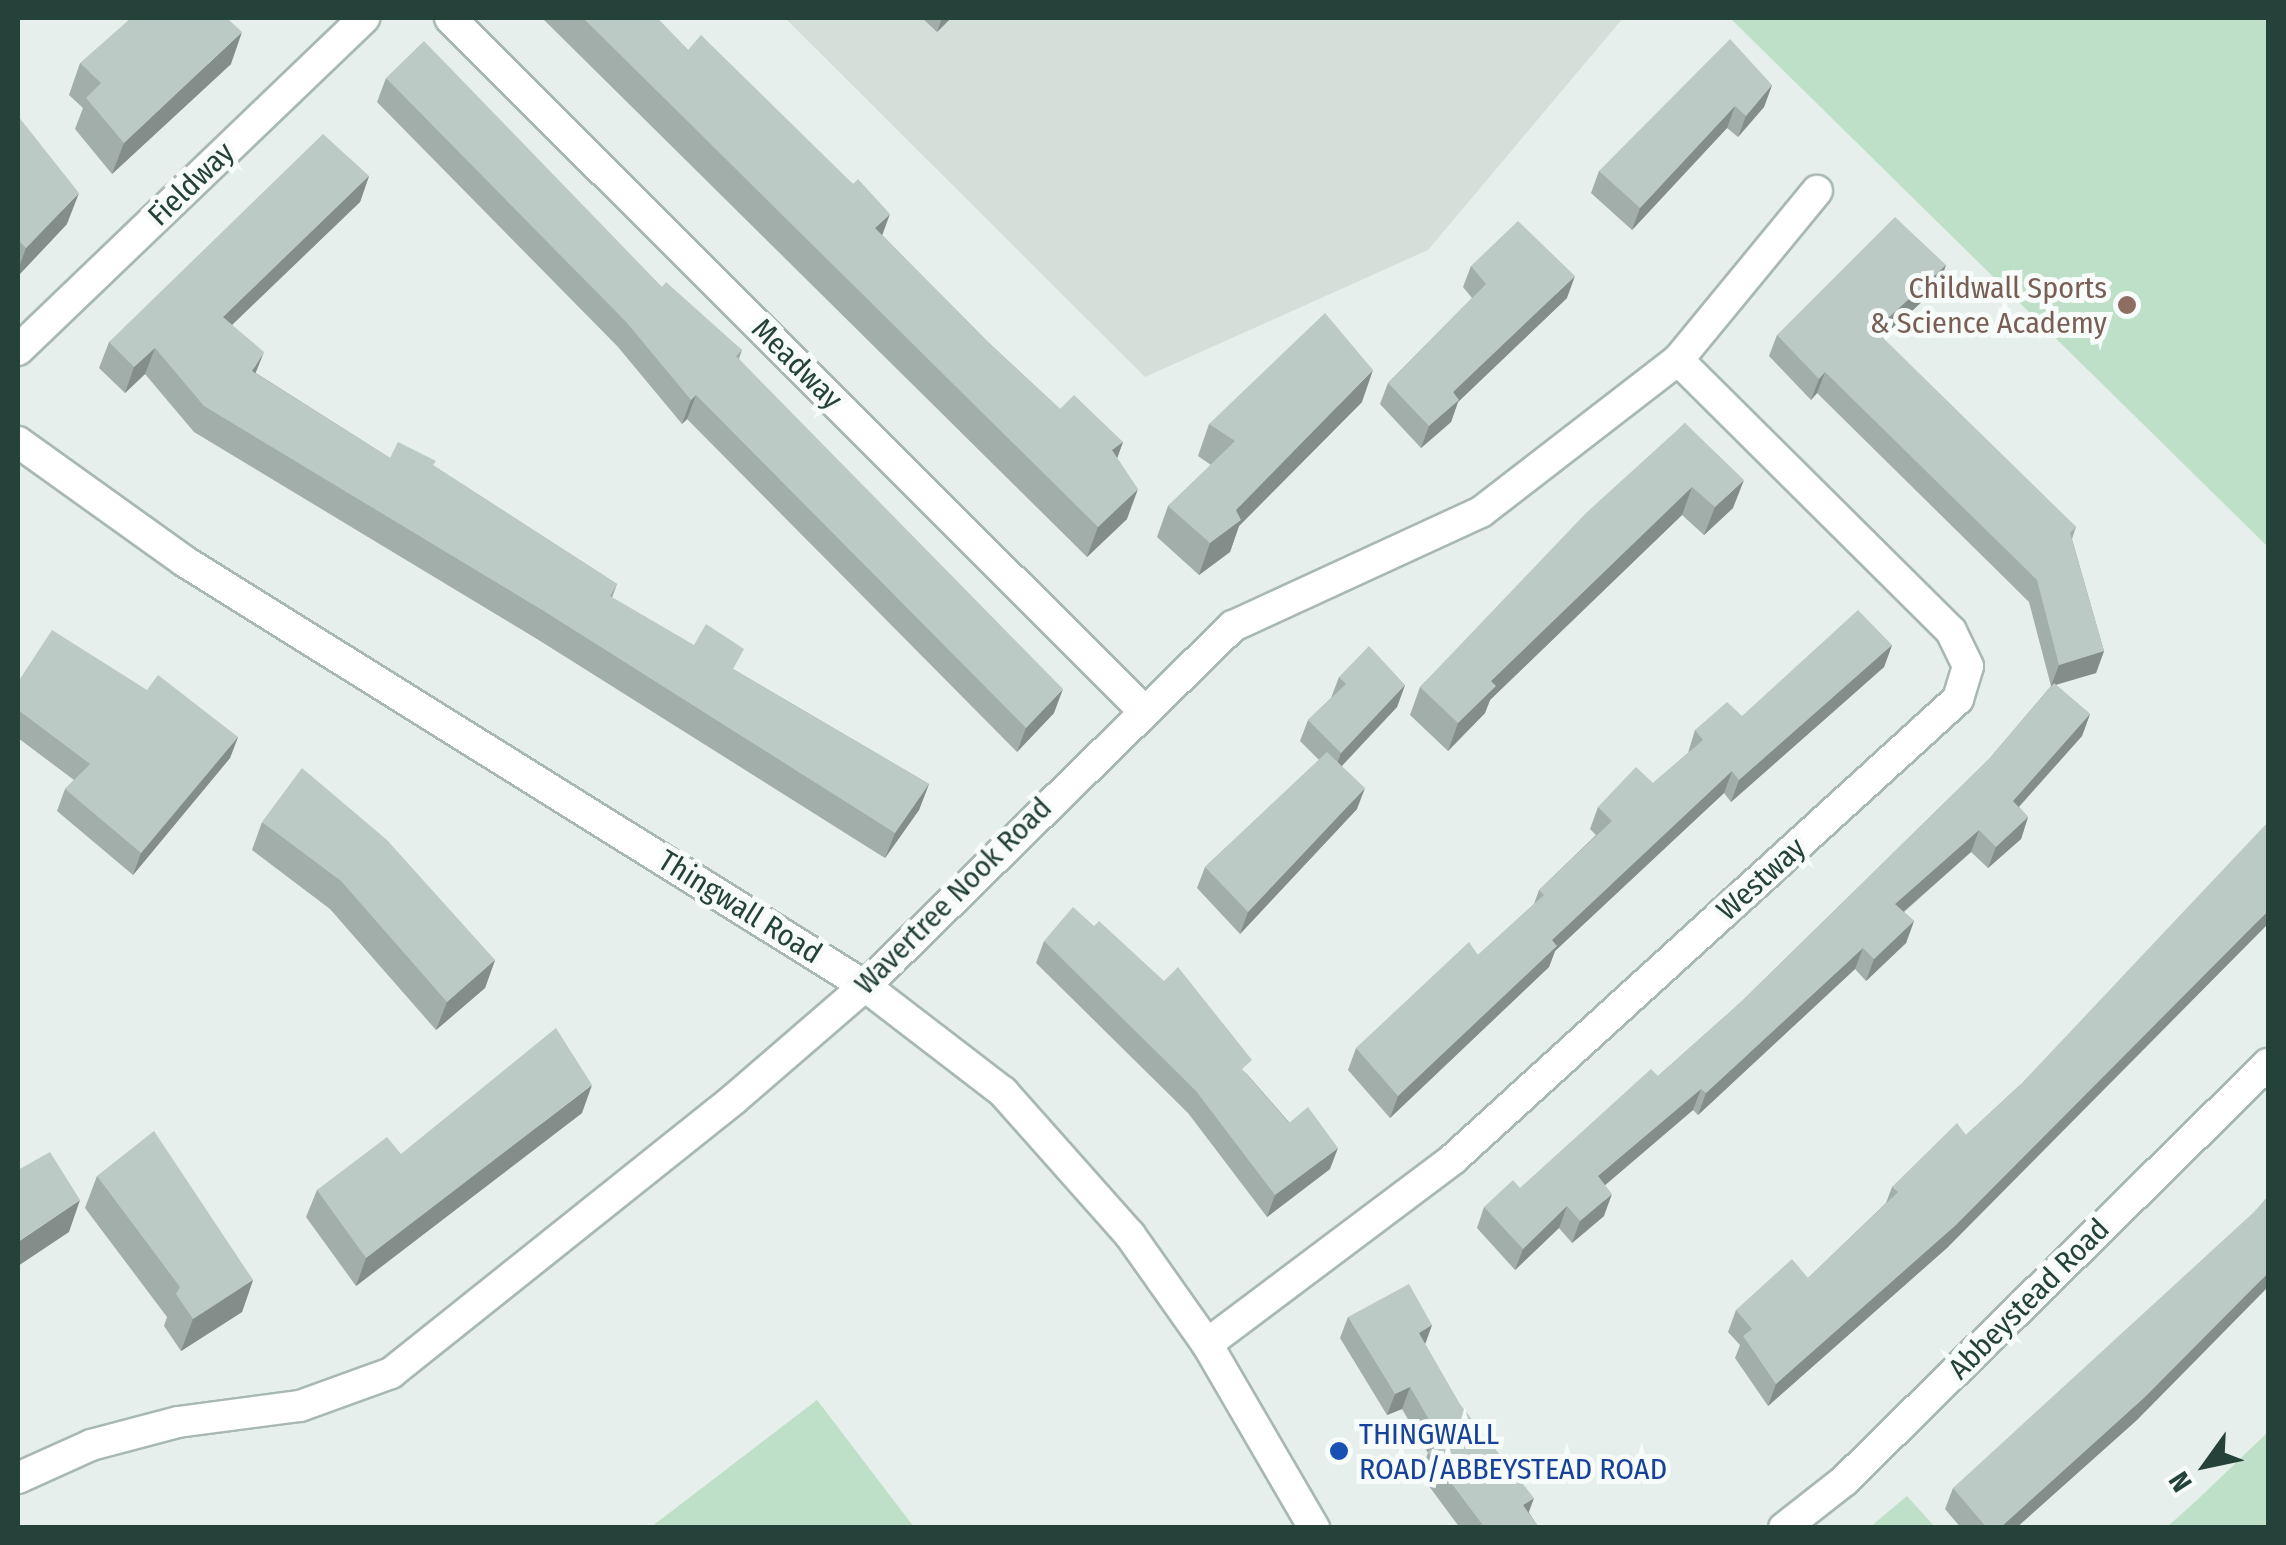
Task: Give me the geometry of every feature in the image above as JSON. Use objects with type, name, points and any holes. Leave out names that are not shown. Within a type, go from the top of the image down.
[{"type":"street","name":"Fieldway","points":[[18,350],[364,18]]},
{"type":"street","name":"Meadway","points":[[450,18],[1143,710]]},
{"type":"street","name":"Wavertree Nook Road","points":[[18,1478],[91,1445],[178,1422],[300,1406],[391,1373],[734,1099],[865,986],[1143,710],[1234,626],[1481,512],[1678,360],[1817,191]]},
{"type":"street","name":"Westway","points":[[1207,1344],[1453,1158],[1958,698],[1968,666],[1951,631],[1678,360]]},
{"type":"street","name":"Thingwall Road","points":[[18,442],[184,561],[865,986],[1003,1092],[1071,1162],[1207,1344],[1314,1528]]},
{"type":"street","name":"Abbeystead Road","points":[[1784,1528],[1844,1481],[2268,1064]]},
{"type":"shaded area","points":[[785,18],[1623,18],[1428,250],[1145,377]]},
{"type":"green space","name":"Childwall Sports & Science Academy","points":[[1730,18],[2268,18],[2268,547]]},
{"type":"green space","points":[[817,1400],[914,1527],[651,1527]]},
{"type":"green space","points":[[2268,1432],[2268,1527],[2167,1527],[2196,1501]]},
{"type":"green space","points":[[1907,1496],[1935,1527],[1870,1527]]},
{"type":"building","points":[[131,18],[227,18],[242,32],[124,143],[86,98],[101,83],[80,63]]},
{"type":"building","points":[[583,18],[657,18],[688,50],[701,35],[853,184],[858,179],[890,214],[875,228],[989,343],[1060,409],[1074,395],[1123,442],[1112,450],[1138,489],[1098,527]]},
{"type":"building","points":[[1730,39],[1772,85],[1746,116],[1735,106],[1640,208],[1599,171]]},
{"type":"building","points":[[424,41],[662,287],[666,282],[742,350],[736,356],[1063,689],[1026,728],[696,395],[691,400],[627,323],[386,78]]},
{"type":"building","points":[[18,116],[79,193],[26,248],[18,240]]},
{"type":"building","points":[[323,134],[369,176],[223,317],[264,352],[252,371],[390,458],[398,442],[436,461],[433,465],[617,584],[610,596],[694,645],[706,624],[744,649],[733,669],[929,784],[895,833],[547,613],[204,406],[155,348],[134,367],[109,342]]},
{"type":"building","points":[[1895,217],[1946,265],[1875,330],[2076,527],[2070,533],[2104,651],[2059,665],[2037,580],[1825,372],[1819,379],[1777,335]]},
{"type":"building","points":[[1518,221],[1575,276],[1453,392],[1459,400],[1429,426],[1388,383],[1486,284],[1471,266]]},
{"type":"building","points":[[1325,313],[1373,370],[1236,510],[1241,520],[1210,543],[1168,506],[1235,441],[1209,424]]},
{"type":"building","points":[[1685,423],[1744,480],[1715,507],[1692,487],[1491,681],[1496,686],[1458,723],[1420,687],[1586,513]]},
{"type":"building","points":[[1858,610],[1892,645],[1739,780],[1732,771],[1552,940],[1557,946],[1398,1096],[1356,1048],[1469,942],[1478,955],[1544,895],[1539,890],[1612,821],[1598,807],[1636,767],[1653,783],[1703,740],[1695,730],[1727,702],[1742,716]]},
{"type":"building","points":[[52,630],[147,690],[158,675],[238,737],[141,853],[65,789],[90,764],[18,710],[18,682]]},
{"type":"building","points":[[1369,646],[1405,685],[1341,753],[1308,720],[1346,684],[1339,677]]},
{"type":"building","points":[[2054,683],[2090,714],[2013,801],[2028,817],[1996,847],[1979,830],[1895,904],[1914,921],[1874,959],[1863,948],[1706,1093],[1701,1089],[1598,1176],[1612,1194],[1580,1221],[1567,1206],[1523,1249],[1484,1207],[1513,1180],[1520,1188],[1651,1069],[1658,1076],[1741,1002],[1989,759]]},
{"type":"building","points":[[1327,752],[1365,788],[1248,912],[1205,867]]},
{"type":"building","points":[[302,768],[387,840],[495,960],[447,1002],[341,881],[262,822]]},
{"type":"building","points":[[2268,822],[2268,911],[1956,1225],[1776,1384],[1743,1336],[1752,1329],[1736,1310],[1792,1259],[1808,1278],[1898,1192],[1892,1187],[1957,1123],[1966,1135],[2021,1084]]},
{"type":"building","points":[[1073,907],[1094,926],[1099,921],[1164,981],[1178,967],[1252,1060],[1242,1069],[1289,1123],[1308,1107],[1338,1148],[1275,1195],[1196,1091],[1044,941]]},
{"type":"building","points":[[556,1028],[592,1085],[366,1258],[317,1190],[387,1137],[401,1154]]},
{"type":"building","points":[[154,1131],[253,1280],[193,1319],[176,1294],[180,1287],[97,1176]]},
{"type":"building","points":[[50,1152],[80,1200],[18,1242],[18,1170]]},
{"type":"building","points":[[2268,1196],[2268,1273],[2145,1397],[2000,1528],[1987,1528],[1953,1488]]},
{"type":"building","points":[[1409,1284],[1432,1325],[1419,1333],[1459,1403],[1534,1498],[1523,1505],[1539,1528],[1485,1528],[1428,1452],[1442,1442],[1410,1387],[1395,1394],[1348,1317]]},
{"type":"place","name":"Childwall Sports & Science Academy","points":[[2127,305]]},
{"type":"place","name":"THINGWALL ROAD/ABBEYSTEAD ROAD","points":[[1339,1451]]}]
